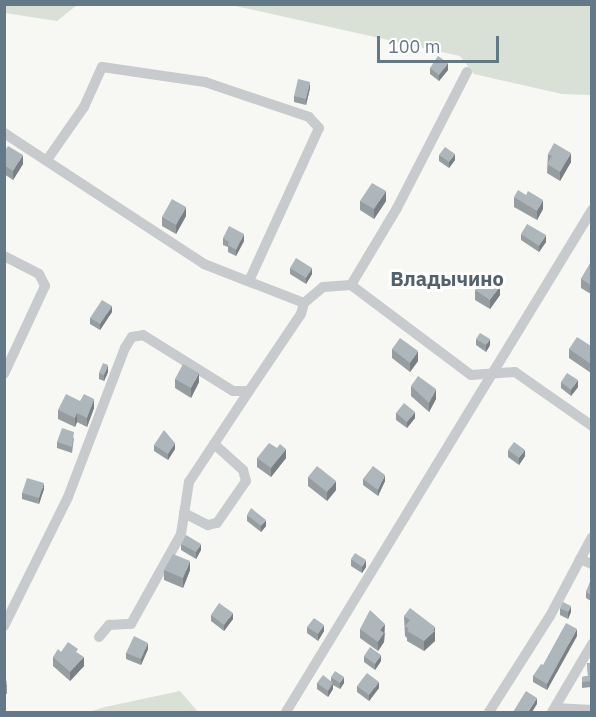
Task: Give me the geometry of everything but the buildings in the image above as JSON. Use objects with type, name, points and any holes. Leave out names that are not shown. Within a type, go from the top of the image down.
[{"type":"street","points":[[47,160],[84,107],[102,67],[205,82],[309,117],[319,128],[249,282]]},
{"type":"street","points":[[351,285],[397,208],[467,72]]},
{"type":"street","points":[[4,133],[204,264],[304,303]]},
{"type":"street","points":[[286,712],[591,210]]},
{"type":"street","points":[[4,256],[39,274],[45,286],[4,374]]},
{"type":"street","points":[[99,637],[110,625],[131,624],[181,534],[189,482],[301,314],[304,303],[323,287],[351,285],[471,375],[495,371],[515,372],[591,426]]},
{"type":"street","points":[[4,626],[68,497],[125,348],[132,337],[143,335],[233,391],[249,391]]},
{"type":"street","points":[[184,513],[208,525],[217,523],[246,481],[243,470],[214,444]]},
{"type":"street","points":[[489,712],[550,616],[591,537]]},
{"type":"street","points":[[580,559],[591,564]]},
{"type":"street","points":[[591,644],[553,710],[591,710]]},
{"type":"shaded area","points":[[4,5],[77,5],[57,21],[5,13]]},
{"type":"shaded area","points":[[231,5],[591,5],[591,95],[562,94],[474,74],[460,56]]},
{"type":"shaded area","points":[[180,691],[198,712],[89,712],[105,707]]},
{"type":"district","name":"Владычино","points":[[447,278]]}]
